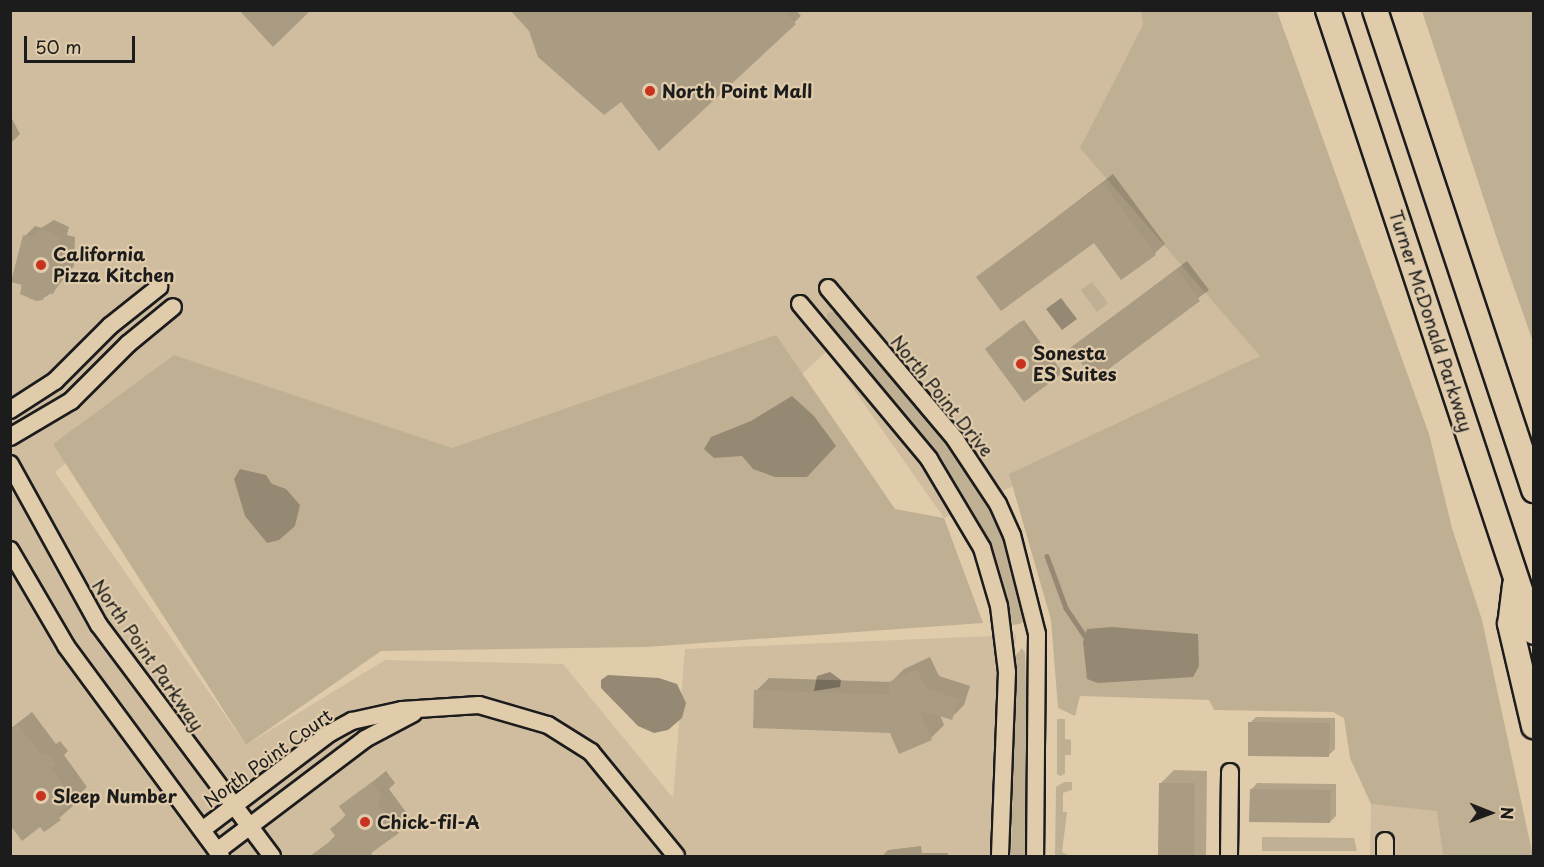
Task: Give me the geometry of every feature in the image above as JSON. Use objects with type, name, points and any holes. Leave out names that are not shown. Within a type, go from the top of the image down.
[{"type":"highway","name":"Turner McDonald Parkway","points":[[1328,10],[1533,632]]},
{"type":"highway","points":[[1375,10],[1533,490]]},
{"type":"highway","points":[[1484,338],[1533,434]]},
{"type":"highway","points":[[1516,579],[1510,624],[1533,726]]},
{"type":"street","points":[[10,410],[55,381],[111,326],[159,287]]},
{"type":"street","name":"North Point Drive","points":[[828,288],[955,439],[998,504],[1012,535],[1037,633],[1035,856]]},
{"type":"street","points":[[800,304],[928,459],[982,548],[999,606],[1005,651],[1000,856]]},
{"type":"street","points":[[10,437],[71,401],[128,344],[173,307]]},
{"type":"street","name":"North Point Parkway","points":[[10,464],[99,624],[272,856]]},
{"type":"street","points":[[10,550],[66,646],[219,854]]},
{"type":"street","name":"North Point Court","points":[[202,830],[330,733],[352,721],[376,714],[455,704],[504,709],[567,736],[610,772],[676,856]]},
{"type":"street","name":"North Point Court","points":[[219,854],[249,826],[365,739],[429,708]]},
{"type":"street","points":[[1229,856],[1230,772]]},
{"type":"shaded area","points":[[10,11],[1214,11],[1283,361],[944,518],[827,351],[801,375],[342,480],[165,382],[55,472],[246,745],[385,660],[563,664],[673,798],[685,649],[1016,635],[998,856],[11,856]]},
{"type":"shaded area","points":[[1141,11],[1277,11],[1429,434],[1452,528],[1482,620],[1533,856],[1443,856],[1437,811],[1371,804],[1350,758],[1344,718],[1333,712],[1214,710],[1209,700],[1080,696],[1075,716],[1058,708],[1051,620],[1009,474],[1260,356],[1080,148],[1143,25]]},
{"type":"shaded area","points":[[1422,11],[1533,11],[1533,342],[1499,245]]},
{"type":"shaded area","points":[[1092,282],[1108,303],[1097,312],[1081,290]]},
{"type":"shaded area","points":[[1061,298],[1077,319],[1062,330],[1046,309]]},
{"type":"shaded area","points":[[838,311],[939,435],[995,519],[1014,565],[1024,607],[1024,621],[1020,624],[1013,625],[1010,619],[1000,575],[986,534],[954,479],[828,326],[827,313]]},
{"type":"shaded area","points":[[776,335],[895,509],[944,518],[983,623],[646,647],[381,651],[246,745],[53,444],[174,355],[452,448]]},
{"type":"shaded area","points":[[792,396],[814,416],[836,446],[807,477],[775,477],[753,469],[742,456],[714,458],[704,449],[711,437],[751,421]]},
{"type":"shaded area","points":[[240,469],[266,475],[272,484],[286,489],[300,505],[295,526],[279,540],[267,543],[245,516],[234,479]]},
{"type":"shaded area","points":[[1112,627],[1198,634],[1199,666],[1193,677],[1098,683],[1087,679],[1083,642],[1087,629]]},
{"type":"shaded area","points":[[1022,648],[1025,653],[1028,756],[1027,856],[1011,856],[1016,655]]},
{"type":"shaded area","points":[[830,672],[841,680],[840,687],[814,691],[817,676]]},
{"type":"shaded area","points":[[608,675],[659,678],[677,684],[686,703],[682,718],[668,730],[654,733],[638,726],[601,688],[601,680]]},
{"type":"shaded area","points":[[1057,719],[1065,719],[1065,739],[1071,740],[1071,755],[1065,755],[1065,774],[1060,776],[1057,774]]},
{"type":"shaded area","points":[[1064,782],[1072,782],[1072,790],[1063,793],[1063,812],[1067,812],[1062,852],[1070,856],[1055,856],[1056,787]]},
{"type":"shaded area","points":[[1490,783],[1501,856],[1370,856],[1371,804]]},
{"type":"shaded area","points":[[1262,837],[1354,838],[1357,851],[1262,851]]},
{"type":"building","points":[[239,10],[311,10],[273,47]]},
{"type":"building","name":"North Point Mall","points":[[510,10],[784,10],[796,24],[659,151],[621,102],[604,115],[538,57],[529,31]]},
{"type":"building","points":[[1103,183],[1156,255],[1121,280],[1094,243],[1001,311],[976,277]]},
{"type":"building","name":"California Pizza Kitchen","points":[[44,229],[61,237],[58,245],[65,246],[67,268],[53,294],[45,292],[43,300],[36,301],[20,294],[22,285],[11,282],[23,235],[35,238],[37,230]]},
{"type":"building","points":[[1177,269],[1200,301],[1094,380],[1070,348]]},
{"type":"building","points":[[1021,321],[1060,375],[1024,402],[985,349]]},
{"type":"building","points":[[917,669],[926,688],[958,699],[952,720],[919,710],[932,740],[899,754],[890,733],[753,728],[754,690],[889,695],[889,682]]},
{"type":"building","points":[[1248,722],[1330,723],[1329,757],[1248,756]]},
{"type":"building","points":[[18,724],[42,756],[47,753],[56,765],[51,768],[75,801],[57,814],[61,820],[44,832],[40,827],[22,841],[10,825],[10,730]]},
{"type":"building","name":"Chick-fil-A","points":[[372,782],[383,798],[377,803],[399,833],[367,856],[310,856],[336,837],[330,829],[346,816],[339,806]]},
{"type":"building","points":[[1159,783],[1195,783],[1194,856],[1158,856]]},
{"type":"building","points":[[1250,789],[1331,790],[1330,823],[1249,822]]},
{"type":"waterway","points":[[1047,556],[1066,608],[1085,636]]},
{"type":"place","name":"North Point Mall","points":[[650,91]]},
{"type":"place","name":"California Pizza Kitchen","points":[[41,265]]},
{"type":"place","name":"Sonesta ES Suites","points":[[1021,364]]},
{"type":"place","name":"Sleep Number","points":[[41,796]]},
{"type":"place","name":"Chick-fil-A","points":[[365,822]]}]
